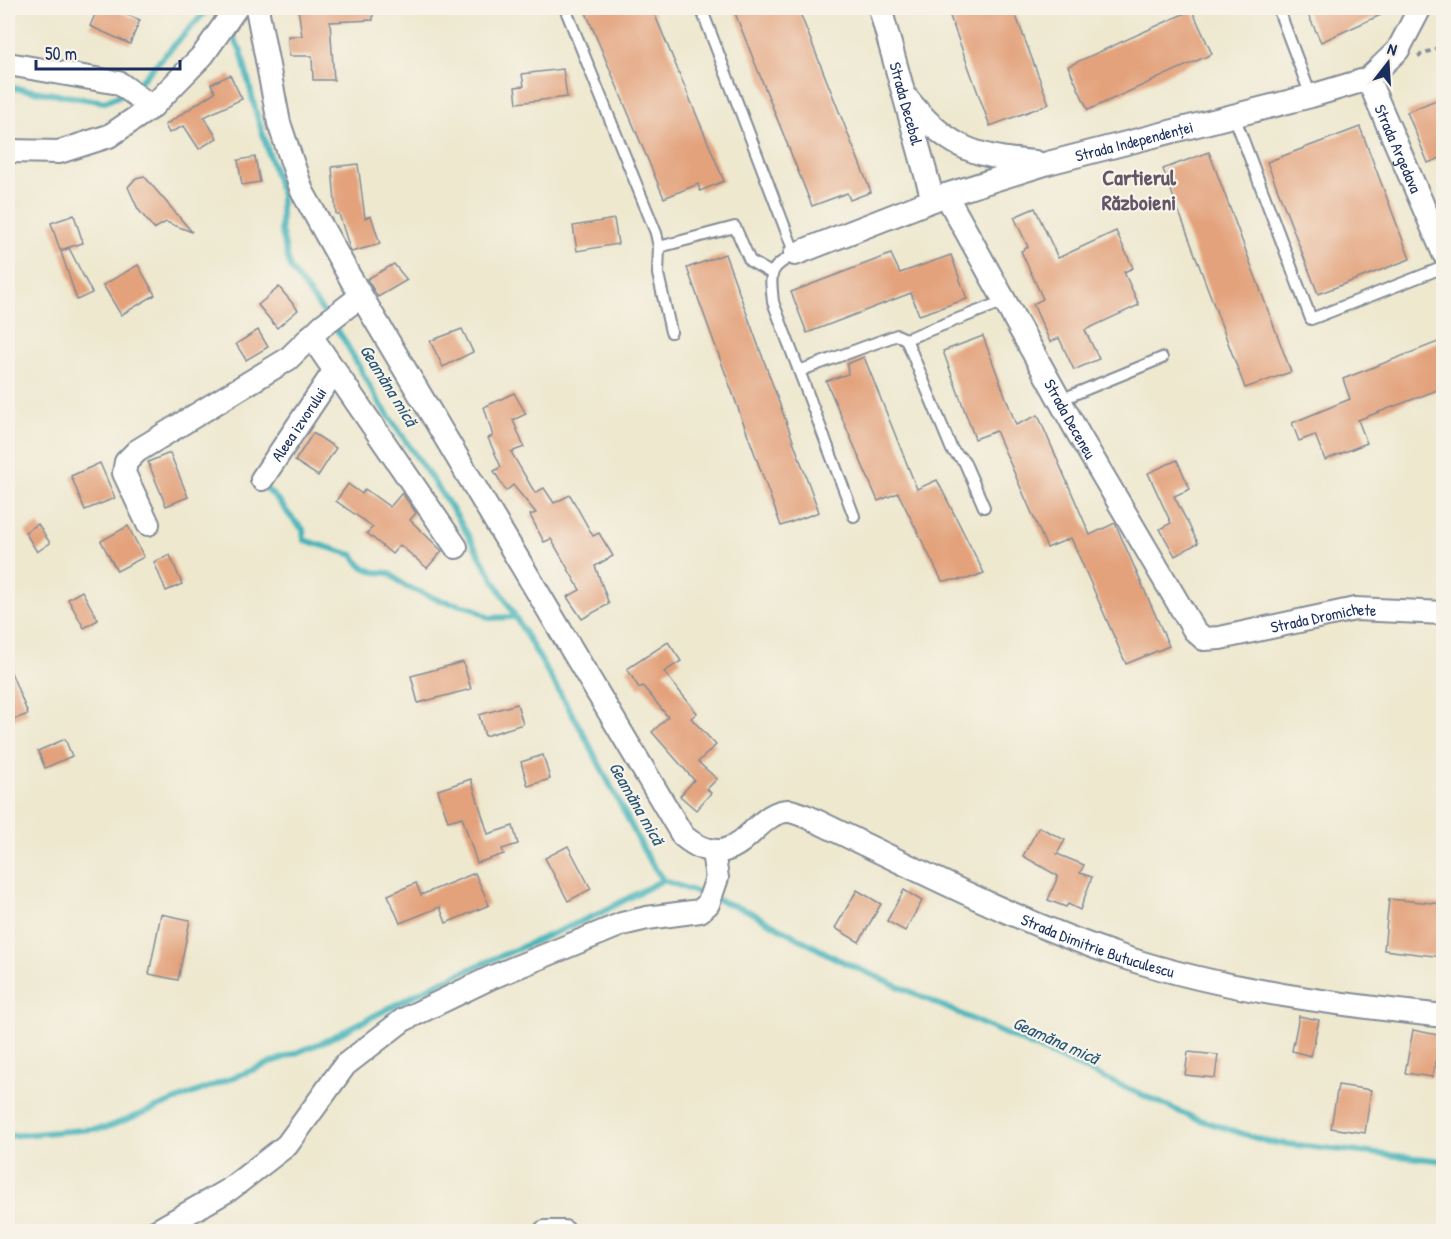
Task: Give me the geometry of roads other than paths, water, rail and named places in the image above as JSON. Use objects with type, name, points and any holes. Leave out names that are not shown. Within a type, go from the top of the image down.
[{"type":"street","points":[[8,151],[59,152],[109,136],[136,94],[202,55],[236,8]]},
{"type":"street","points":[[155,1232],[230,1189],[287,1145],[345,1065],[403,1020],[490,978],[578,941],[647,918],[700,911],[708,904],[717,878],[713,852],[696,847],[683,836],[669,816],[604,702],[353,302],[302,191],[279,123],[257,8]]},
{"type":"street","name":"Strada Decebal","points":[[880,8],[902,92],[939,198]]},
{"type":"street","name":"Strada Independenței","points":[[795,254],[939,198],[1048,162],[1234,116],[1368,79],[1398,50],[1420,8]]},
{"type":"street","points":[[8,64],[136,94]]},
{"type":"street","name":"Strada Argedava","points":[[1368,79],[1443,254]]},
{"type":"street","points":[[902,92],[920,114],[946,138],[969,150],[994,159],[1048,162]]},
{"type":"street","name":"Strada Deceneu","points":[[939,198],[1005,301],[1194,630],[1204,639]]},
{"type":"street","points":[[148,524],[124,473],[126,462],[137,451],[288,359],[317,330],[353,302]]},
{"type":"street","points":[[317,330],[335,370],[456,547]]},
{"type":"street","name":"Aleea izvorului","points":[[262,479],[335,370]]},
{"type":"street","name":"Strada Dromichete","points":[[1204,639],[1220,638],[1355,609],[1443,613]]},
{"type":"street","name":"Strada Dimitrie Butuculescu","points":[[713,852],[729,848],[774,816],[788,811],[808,817],[960,891],[1049,930],[1125,957],[1206,979],[1310,1001],[1443,1016]]},
{"type":"street","points":[[545,1232],[564,1232]]},
{"type":"lane","points":[[565,8],[656,233],[659,247],[658,274],[671,332]]},
{"type":"lane","points":[[701,8],[795,254],[775,265],[771,273],[772,302],[854,516]]},
{"type":"lane","points":[[1278,8],[1311,96]]},
{"type":"lane","points":[[1234,116],[1311,319],[1443,267]]},
{"type":"lane","points":[[659,247],[735,227],[750,261],[771,273]]},
{"type":"lane","points":[[906,339],[1005,301]]},
{"type":"lane","points":[[799,371],[897,335],[906,339],[952,450],[964,462],[984,507]]},
{"type":"lane","points":[[1060,400],[1162,358]]},
{"type":"waterway","name":"Geamăna mică","points":[[209,8],[222,19]]},
{"type":"waterway","points":[[134,88],[209,8]]},
{"type":"waterway","name":"Geamăna mică","points":[[227,27],[241,51],[256,112],[281,193],[281,230],[290,268],[343,338],[377,399],[455,513],[582,731],[648,858],[663,880],[748,911],[837,959],[1194,1118],[1268,1142],[1444,1161]]},
{"type":"waterway","points":[[8,87],[105,102],[125,93]]},
{"type":"waterway","points":[[263,487],[303,529],[304,540],[353,555],[361,566],[375,572],[389,573],[405,586],[439,600],[473,608],[489,618],[514,617]]},
{"type":"waterway","points":[[8,1136],[105,1128],[321,1043],[438,983],[598,914],[663,880]]},
{"type":"district","name":"Cartierul Războieni","points":[[1139,190]]}]
